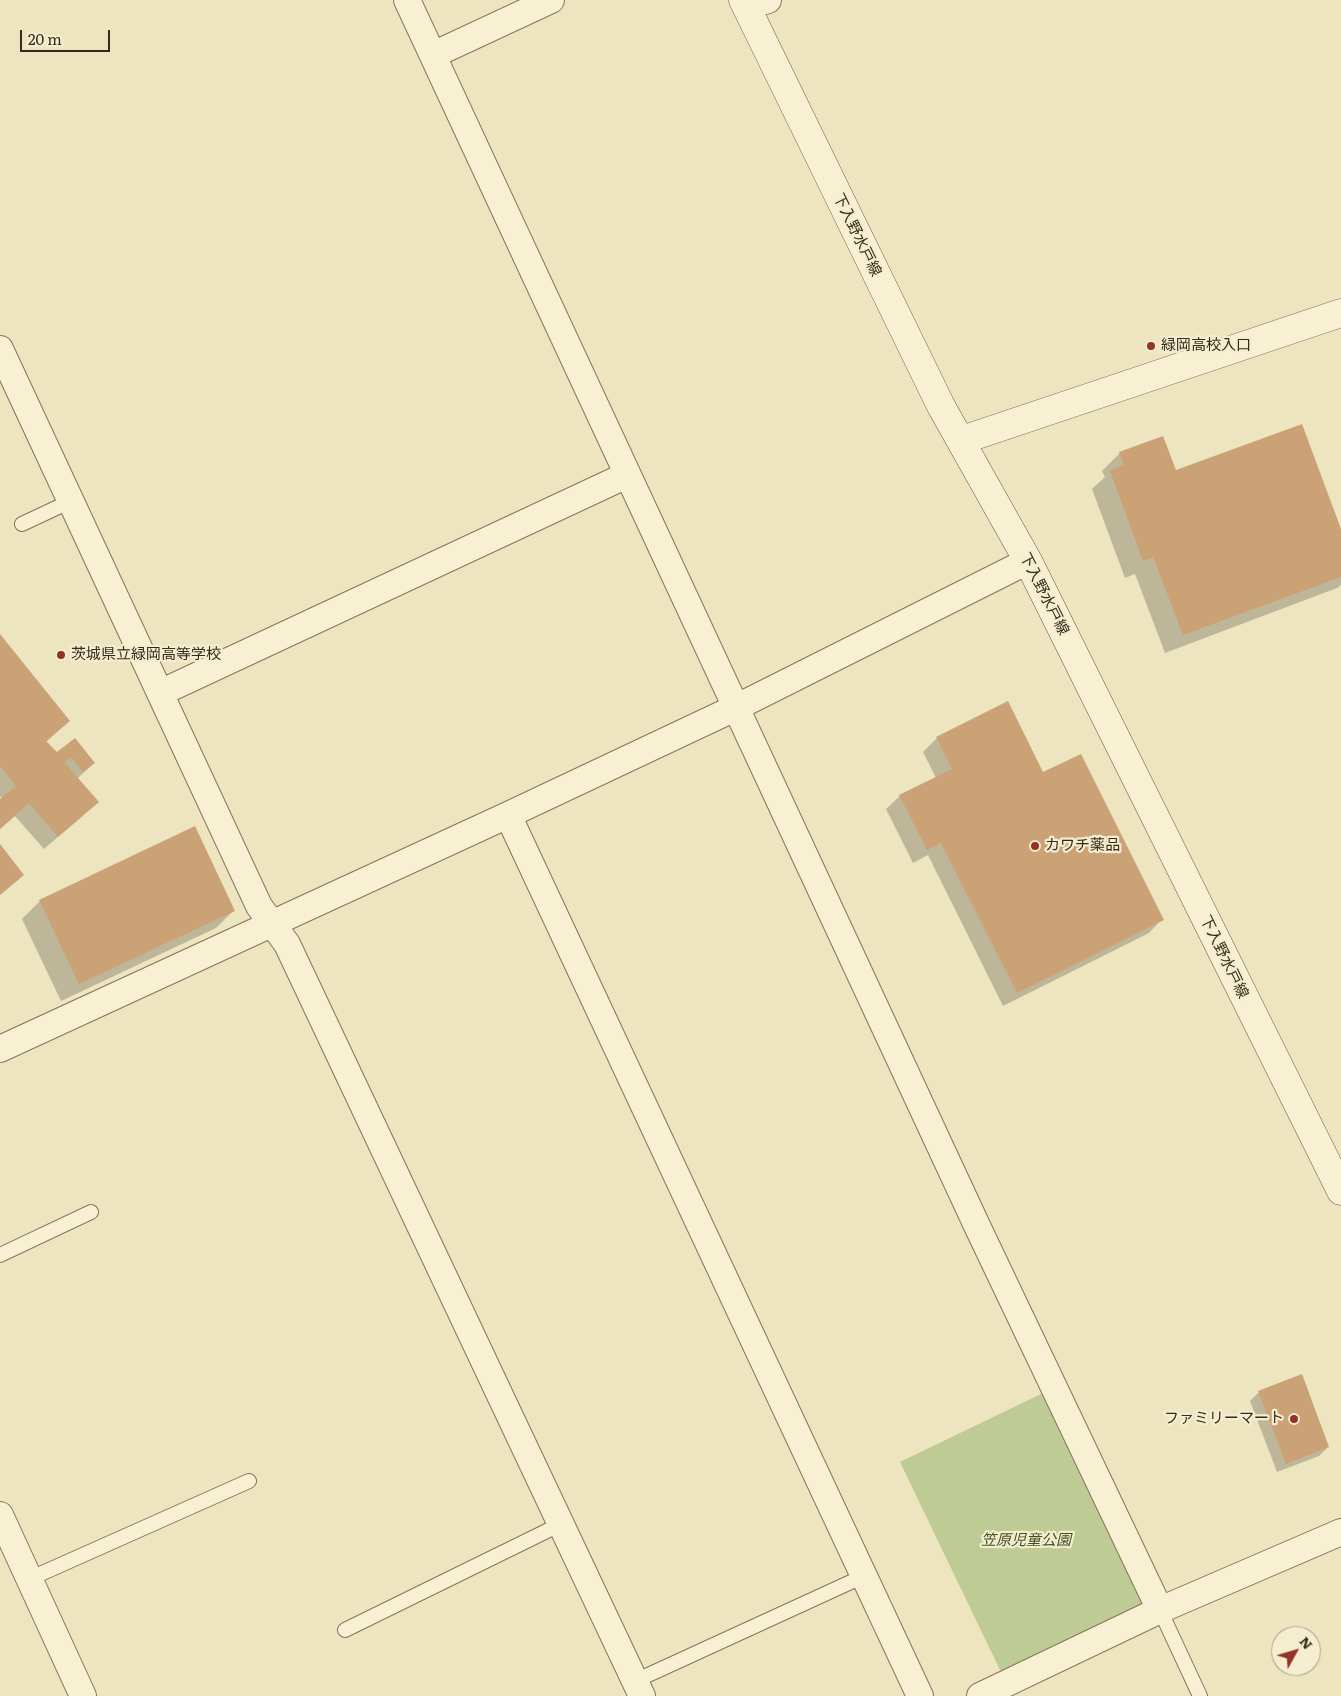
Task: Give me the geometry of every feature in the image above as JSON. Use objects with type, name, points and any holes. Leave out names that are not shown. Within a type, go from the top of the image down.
[{"type":"main road","name":"下入野水戸線","points":[[752,2],[941,406],[962,440],[1028,561],[1341,1191]]},
{"type":"main road","points":[[962,440],[1341,313]]},
{"type":"street","points":[[407,0],[979,1230],[1160,1610]]},
{"type":"street","points":[[432,55],[551,0]]},
{"type":"street","points":[[0,349],[259,906],[287,944],[638,1689]]},
{"type":"street","points":[[160,693],[627,475]]},
{"type":"street","points":[[0,1049],[508,815],[735,708],[1028,561]]},
{"type":"street","points":[[508,815],[920,1696]]},
{"type":"street","points":[[3,1531],[29,1578],[83,1696]]},
{"type":"street","points":[[980,1696],[1160,1610],[1341,1532]]},
{"type":"lane","points":[[22,524],[71,501]]},
{"type":"lane","points":[[0,1255],[91,1212]]},
{"type":"lane","points":[[29,1578],[249,1481]]},
{"type":"lane","points":[[345,1630],[561,1524]]},
{"type":"lane","points":[[638,1689],[864,1576]]},
{"type":"lane","points":[[1160,1610],[1200,1696]]},
{"type":"green space","name":"笠原児童公園","points":[[1043,1393],[1145,1604],[1001,1672],[900,1462]]},
{"type":"building","points":[[1302,424],[1341,529],[1341,577],[1183,635],[1153,557],[1143,561],[1110,471],[1124,465],[1119,452],[1163,436],[1176,470]]},
{"type":"building","points":[[0,634],[70,721],[46,741],[57,752],[75,738],[95,763],[83,772],[71,757],[64,762],[99,802],[58,837],[29,803],[0,829],[0,799],[16,786],[0,766]]},
{"type":"building","name":"カワチ薬品","points":[[1008,701],[1043,772],[1081,754],[1164,920],[1017,993],[941,843],[927,850],[899,795],[952,769],[936,737]]},
{"type":"building","points":[[195,826],[235,911],[79,984],[39,900]]},
{"type":"building","points":[[0,844],[24,875],[0,895]]},
{"type":"building","name":"ファミリーマート","points":[[1302,1374],[1329,1447],[1286,1464],[1258,1391]]},
{"type":"place","name":"緑岡高校入口","points":[[1151,346]]},
{"type":"place","name":"茨城県立緑岡高等学校","points":[[61,655]]},
{"type":"place","name":"カワチ薬品","points":[[1035,846]]},
{"type":"place","name":"ファミリーマート","points":[[1294,1419]]}]
